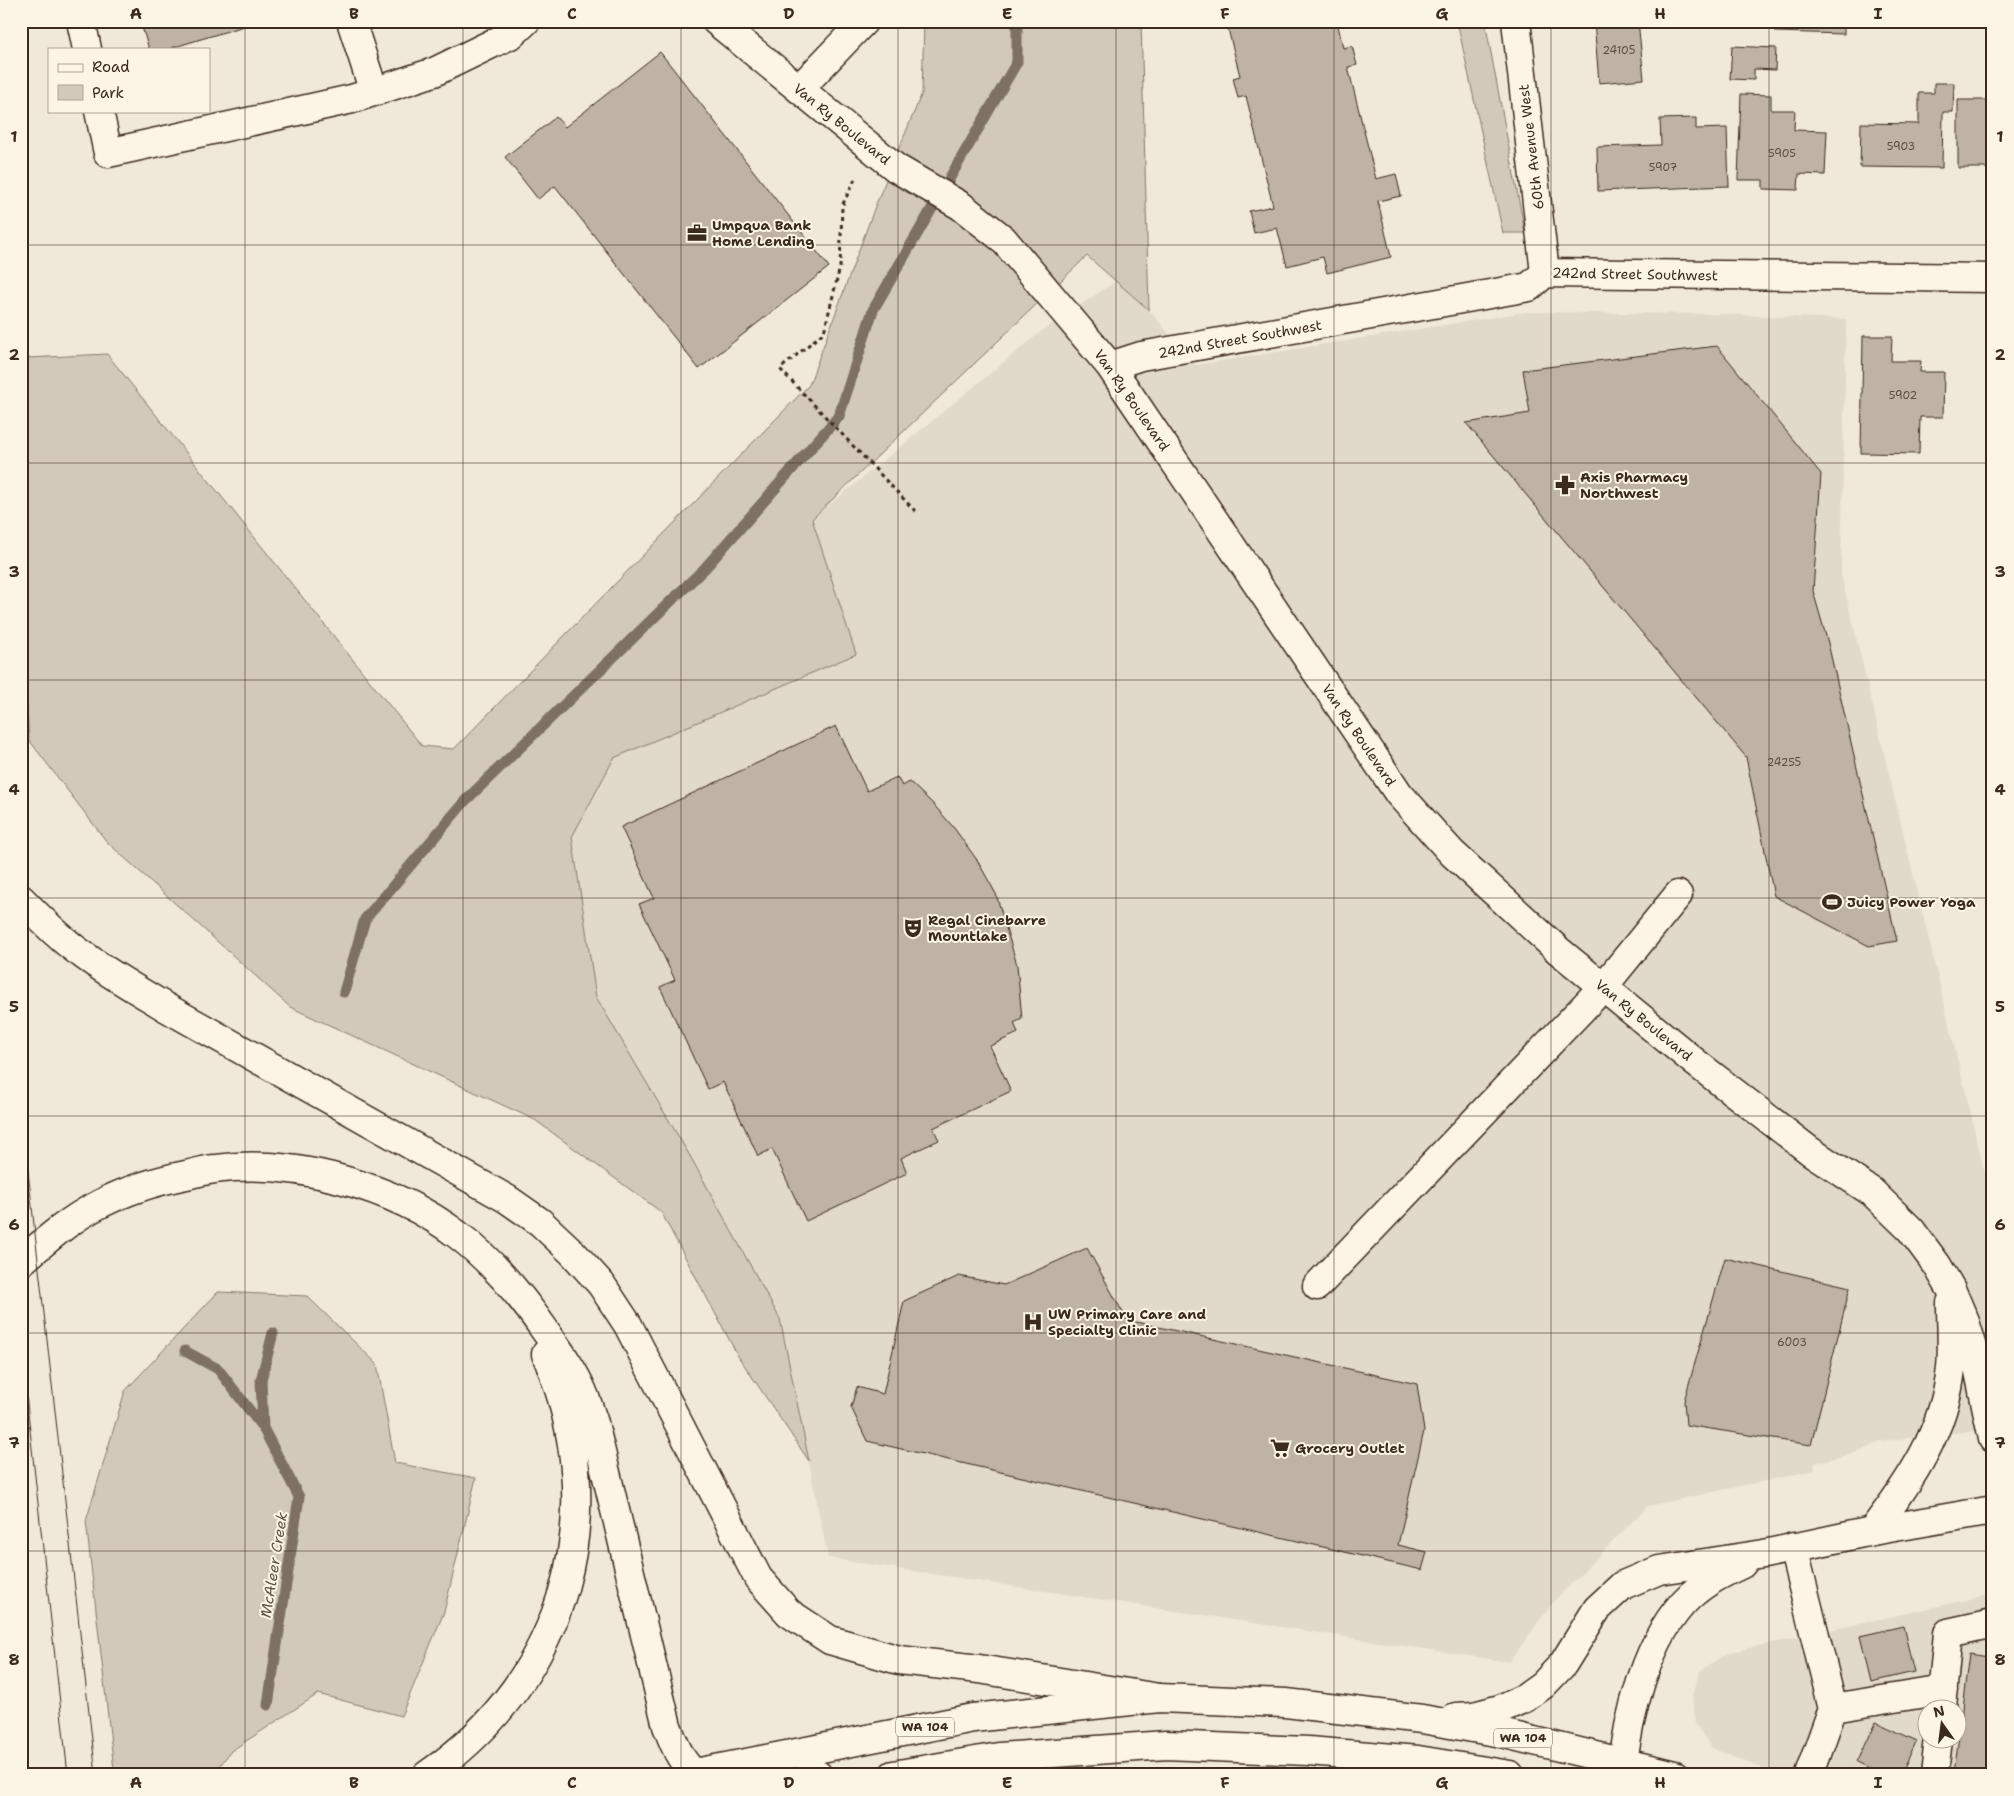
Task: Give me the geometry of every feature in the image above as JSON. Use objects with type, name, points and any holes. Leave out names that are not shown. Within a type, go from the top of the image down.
[{"type":"main road","points":[[81,21],[87,48]]},
{"type":"main road","points":[[351,21],[374,92]]},
{"type":"main road","points":[[100,112],[108,153],[352,99],[434,72],[512,34],[526,21]]},
{"type":"main road","name":"Van Ry Boulevard","points":[[716,21],[896,168],[961,206],[1003,239],[1110,366],[1399,794],[1452,853],[1559,951],[1696,1063],[1810,1151],[1872,1192],[1911,1230],[1937,1265],[1951,1289],[1965,1322],[1976,1356],[1993,1438]]},
{"type":"main road","points":[[800,89],[864,21]]},
{"type":"main road","name":"60th Avenue West","points":[[1516,21],[1545,273]]},
{"type":"main road","name":"242nd Street Southwest","points":[[1110,366],[1141,356],[1530,287],[1545,273],[1993,278]]},
{"type":"main road","points":[[1317,1286],[1603,987],[1678,895]]},
{"type":"main road","points":[[21,899],[80,953],[119,979],[167,1008],[507,1199],[540,1222],[572,1252],[601,1284],[628,1325],[758,1578],[789,1613],[830,1640],[899,1660],[979,1670],[1159,1698]]},
{"type":"main road","points":[[21,1262],[58,1230],[101,1203],[157,1180],[216,1168],[274,1167],[343,1179],[402,1201],[457,1234],[482,1255],[508,1282],[567,1362],[582,1390],[594,1423],[667,1726],[678,1753],[692,1774]]},
{"type":"main road","points":[[428,1775],[451,1758],[486,1725],[508,1700],[533,1663],[554,1619],[565,1587],[574,1543],[578,1498],[573,1444],[564,1400],[540,1340],[508,1282]]},
{"type":"main road","points":[[1872,1531],[1916,1469],[1943,1411],[1951,1368],[1951,1289]]},
{"type":"main road","points":[[1422,1719],[1474,1716],[1500,1709],[1525,1698],[1543,1685],[1563,1664],[1598,1609],[1623,1585],[1659,1570],[1764,1554],[1872,1531],[1993,1510]]},
{"type":"main road","points":[[1793,1547],[1833,1708],[1809,1775]]},
{"type":"main road","points":[[1592,1775],[1622,1769],[1630,1717],[1642,1678],[1658,1641],[1673,1615],[1691,1596],[1718,1575],[1764,1554]]},
{"type":"main road","points":[[1942,1698],[1948,1633],[1993,1623]]},
{"type":"main road","name":"WA 104","points":[[692,1774],[973,1718],[1159,1698],[1286,1702],[1422,1719],[1501,1733],[1622,1769],[1675,1775]]},
{"type":"main road","points":[[1833,1708],[1916,1701]]},
{"type":"main road","points":[[893,1775],[999,1757],[1166,1745],[1308,1751],[1418,1760],[1510,1775]]},
{"type":"main road","points":[[1934,1775],[1937,1748]]},
{"type":"main road","points":[[808,1775],[818,1775]]},
{"type":"path","points":[[857,177],[842,206],[840,267],[824,332],[780,369],[857,448],[916,513]]},
{"type":"shaded area","points":[[1116,281],[1149,310],[1196,365],[1526,312],[1716,314],[1846,319],[1841,574],[1993,1207],[1993,1429],[1880,1441],[1852,1454],[1814,1463],[1815,1470],[1648,1506],[1555,1600],[1509,1662],[828,1558],[780,1319],[596,997],[572,837],[613,758],[855,651],[812,519],[1042,331]]},
{"type":"shaded area","points":[[1993,1594],[1993,1775],[1777,1775],[1712,1748],[1695,1724],[1692,1695],[1700,1671],[1727,1653]]},
{"type":"green space","points":[[924,21],[1141,21],[1149,310],[1087,256],[812,519],[856,654],[614,758],[572,837],[596,997],[690,1156],[780,1319],[809,1461],[738,1356],[661,1212],[535,1120],[290,1007],[107,842],[29,740],[21,604],[21,394],[28,358],[107,354],[422,746],[454,749],[809,385],[876,204],[922,93]]},
{"type":"green space","points":[[1457,21],[1485,21],[1525,233],[1503,233]]},
{"type":"green space","points":[[218,1292],[307,1296],[377,1364],[395,1463],[476,1478],[444,1612],[401,1716],[318,1694],[231,1751],[213,1775],[125,1775],[114,1770],[86,1521],[125,1391]]},
{"type":"building","points":[[140,21],[261,21],[171,48],[149,48]]},
{"type":"building","points":[[1226,21],[1337,21],[1343,48],[1352,46],[1357,65],[1348,67],[1376,179],[1396,174],[1401,196],[1378,201],[1391,257],[1327,273],[1323,257],[1287,266],[1277,228],[1254,233],[1249,211],[1273,206],[1246,96],[1238,98],[1233,78],[1240,76]]},
{"type":"building","points":[[1594,21],[1638,21],[1644,79],[1599,83]]},
{"type":"building","points":[[1775,21],[1844,21],[1844,34],[1775,32]]},
{"type":"building","points":[[1732,46],[1776,48],[1775,70],[1754,69],[1754,80],[1730,79]]},
{"type":"building","name":"Umpqua Bank Home Lending","points":[[660,52],[829,267],[699,369],[555,186],[538,199],[505,157],[556,117],[565,127]]},
{"type":"building","points":[[1934,83],[1954,83],[1953,112],[1943,112],[1942,168],[1860,167],[1861,123],[1919,124],[1919,93],[1934,93]]},
{"type":"building","points":[[1741,94],[1771,95],[1771,110],[1795,110],[1794,130],[1827,131],[1825,175],[1799,174],[1798,190],[1763,189],[1763,180],[1738,180]]},
{"type":"building","points":[[1958,100],[1993,100],[1993,168],[1958,168]]},
{"type":"building","points":[[1696,118],[1696,129],[1727,128],[1729,186],[1598,191],[1597,147],[1661,145],[1660,119]]},
{"type":"building","points":[[1863,336],[1892,336],[1891,361],[1921,361],[1920,372],[1944,372],[1943,417],[1920,417],[1919,454],[1861,453]]},
{"type":"building","points":[[1717,346],[1821,474],[1813,591],[1828,643],[1897,941],[1869,946],[1774,896],[1746,757],[1466,423],[1530,413],[1523,370]]},
{"type":"building","points":[[836,726],[867,791],[897,777],[902,786],[910,782],[954,828],[977,860],[996,894],[1017,965],[1022,1019],[1014,1023],[1018,1033],[990,1046],[1011,1091],[933,1128],[939,1140],[901,1158],[907,1173],[806,1221],[772,1149],[758,1156],[723,1082],[708,1089],[660,987],[675,980],[639,904],[654,898],[621,827]]},
{"type":"building","points":[[1993,809],[1993,826],[1989,825]]},
{"type":"building","points":[[1087,1248],[1127,1320],[1417,1384],[1424,1431],[1398,1545],[1427,1552],[1422,1570],[867,1441],[851,1407],[857,1387],[883,1394],[904,1301],[959,1276],[1004,1285]]},
{"type":"building","points":[[1725,1258],[1850,1287],[1811,1445],[1686,1425],[1684,1401]]},
{"type":"building","points":[[1903,1626],[1914,1672],[1871,1682],[1860,1636]]},
{"type":"building","points":[[1969,1653],[1993,1657],[1993,1774],[1954,1775],[1957,1748],[1966,1748],[1966,1698],[1963,1698]]},
{"type":"building","points":[[1876,1722],[1916,1741],[1901,1775],[1882,1775],[1857,1763]]},
{"type":"waterway","points":[[344,992],[365,919],[465,801],[705,568],[839,416],[873,310],[1017,62],[1017,21]]},
{"type":"waterway","points":[[263,1428],[261,1380],[273,1333]]},
{"type":"waterway","name":"McAleer Creek","points":[[185,1351],[218,1369],[263,1428],[299,1497],[268,1705]]},
{"type":"tram line","points":[[21,1109],[96,1775]]},
{"type":"tram line","points":[[21,1349],[68,1775]]},
{"type":"place","name":"Umpqua Bank Home Lending","points":[[697,233]]},
{"type":"place","name":"Axis Pharmacy Northwest","points":[[1565,485]]},
{"type":"place","name":"Juicy Power Yoga","points":[[1832,902]]},
{"type":"place","name":"Regal Cinebarre Mountlake","points":[[913,928]]},
{"type":"place","name":"UW Primary Care and Specialty Clinic","points":[[1033,1322]]},
{"type":"place","name":"Grocery Outlet","points":[[1280,1448]]}]
